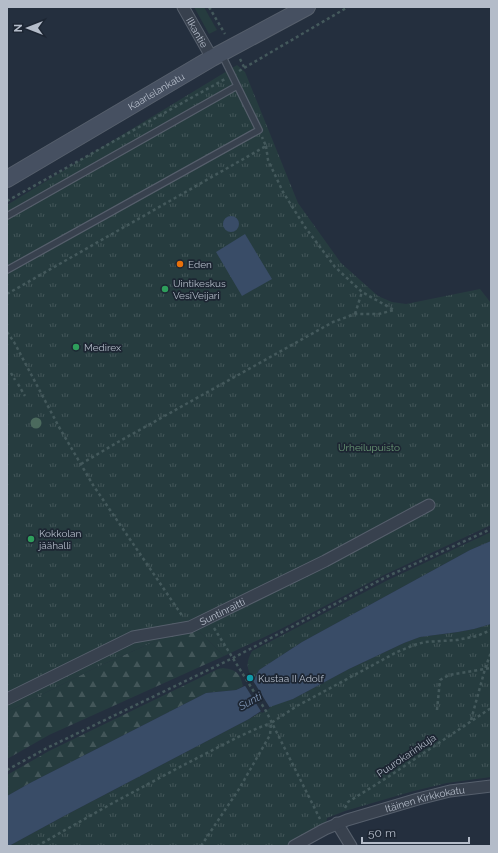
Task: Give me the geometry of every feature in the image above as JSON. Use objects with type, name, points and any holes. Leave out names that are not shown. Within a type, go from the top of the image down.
[{"type":"main road","name":"Kaarlelankatu","points":[[7,179],[216,56],[307,7]]},
{"type":"street","name":"Ilkantie","points":[[183,7],[216,56]]},
{"type":"street","name":"Suntinraitti","points":[[7,699],[133,637],[190,627],[325,561],[430,505]]},
{"type":"street","name":"Itäinen Kirkkokatu","points":[[294,846],[338,823],[437,794],[491,786]]},
{"type":"street","points":[[338,823],[351,846]]},
{"type":"lane","points":[[7,270],[258,130],[232,76],[216,56]]},
{"type":"lane","points":[[7,216],[237,86]]},
{"type":"path","points":[[210,7],[227,37]]},
{"type":"path","points":[[7,201],[232,76],[348,7]]},
{"type":"path","points":[[81,464],[333,322],[355,314],[379,314],[394,310],[362,292],[335,267],[305,228],[282,192],[268,160],[266,146],[258,130]]},
{"type":"path","points":[[7,294],[266,146]]},
{"type":"path","points":[[355,314],[362,292]]},
{"type":"path","points":[[7,332],[14,342],[59,427],[93,485],[185,619]]},
{"type":"path","points":[[11,373],[15,380]]},
{"type":"path","points":[[18,384],[24,396]]},
{"type":"path","points":[[7,770],[87,728],[233,658],[386,577],[491,528]]},
{"type":"path","points":[[213,626],[266,711],[271,724],[325,829]]},
{"type":"path","points":[[39,846],[111,804],[238,737],[271,724],[297,706],[397,652],[425,642],[457,640],[477,636],[491,630]]},
{"type":"path","points":[[471,722],[491,652]]},
{"type":"path","points":[[437,710],[440,680],[449,675],[491,668]]},
{"type":"path","name":"Puurokarinkuja","points":[[338,823],[348,802],[491,708]]},
{"type":"path","points":[[201,846],[243,782],[270,736],[271,724]]},
{"type":"green space","points":[[194,7],[204,7],[217,30],[209,34]]},
{"type":"green space","name":"Urheilupuisto","points":[[237,65],[245,72],[298,203],[341,263],[378,296],[392,302],[406,304],[480,289],[491,303],[491,525],[384,575],[275,632],[224,656],[199,631],[167,636],[97,667],[7,712],[7,205]]},
{"type":"green space","points":[[491,532],[491,541],[470,550],[302,642],[259,670],[254,680],[248,669],[248,659],[252,651],[388,580]]},
{"type":"green space","points":[[491,624],[491,777],[447,783],[345,811],[327,818],[324,835],[304,846],[9,846],[273,705],[293,699],[349,669],[404,643],[420,637],[458,632]]},
{"type":"green space","points":[[199,631],[224,656],[49,735],[7,759],[7,712],[97,667],[167,636]]},
{"type":"green space","points":[[223,668],[235,671],[241,678],[243,686],[236,690],[206,693],[7,796],[7,775],[49,751],[218,669]]},
{"type":"water","points":[[231,216],[238,221],[239,224],[234,231],[231,232],[224,227],[223,224],[228,217]]},
{"type":"water","points":[[245,234],[272,279],[242,296],[216,252]]},
{"type":"water","name":"Sunti","points":[[491,541],[491,624],[458,632],[420,637],[404,643],[349,669],[293,699],[264,709],[249,719],[7,846],[7,796],[206,693],[236,690],[249,684],[254,680],[259,670],[302,642],[470,550]]},
{"type":"pier","points":[[252,679],[270,708],[262,713],[244,684]]},
{"type":"place","name":"Eden","points":[[180,264]]},
{"type":"place","name":"Uintikeskus VesiVeijari","points":[[165,289]]},
{"type":"place","name":"Medirex","points":[[76,347]]},
{"type":"place","name":"Kokkolan jäähalli","points":[[31,539]]},
{"type":"place","name":"Kustaa II Adolf","points":[[250,678]]}]
